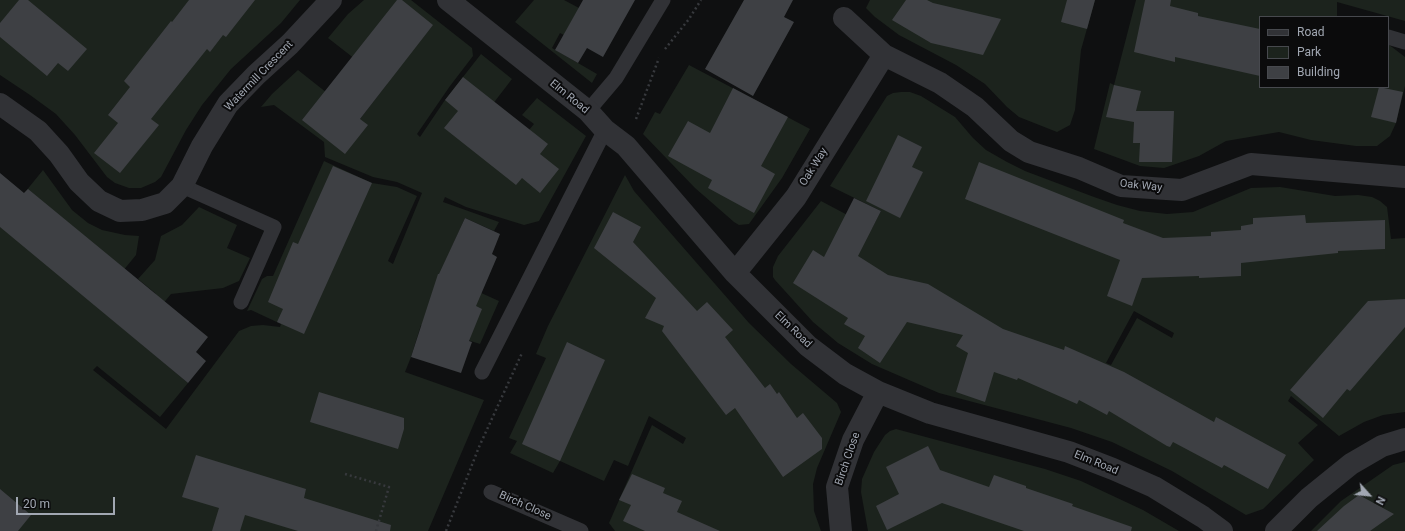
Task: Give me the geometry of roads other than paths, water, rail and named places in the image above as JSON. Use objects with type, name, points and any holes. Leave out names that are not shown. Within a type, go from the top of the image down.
[{"type":"street","name":"Watermill Crescent","points":[[0,104],[38,130],[59,154],[80,182],[99,201],[120,211],[142,210],[165,203],[182,186],[202,146],[228,104],[256,75],[290,44],[331,0]]},
{"type":"street","name":"Elm Road","points":[[448,0],[588,111],[605,130],[626,146],[735,273],[808,346],[845,374],[878,392],[930,413],[1069,452],[1113,469],[1154,487],[1203,517],[1222,531]]},
{"type":"street","name":"Oak Way","points":[[844,18],[884,55],[940,83],[976,107],[1011,141],[1029,152],[1078,168],[1122,186],[1182,190],[1251,164],[1405,177]]},
{"type":"street","name":"Oak Way","points":[[735,273],[796,197],[884,55]]},
{"type":"street","name":"Birch Close","points":[[841,531],[837,487],[853,440],[878,392]]},
{"type":"street","points":[[1276,531],[1309,498],[1351,464],[1382,446],[1405,439]]},
{"type":"lane","points":[[588,111],[616,78],[663,0]]},
{"type":"lane","points":[[1389,37],[1405,42]]},
{"type":"lane","points":[[482,372],[605,130]]},
{"type":"lane","points":[[182,186],[274,227],[241,302]]},
{"type":"lane","name":"Birch Close","points":[[491,492],[581,531]]}]
